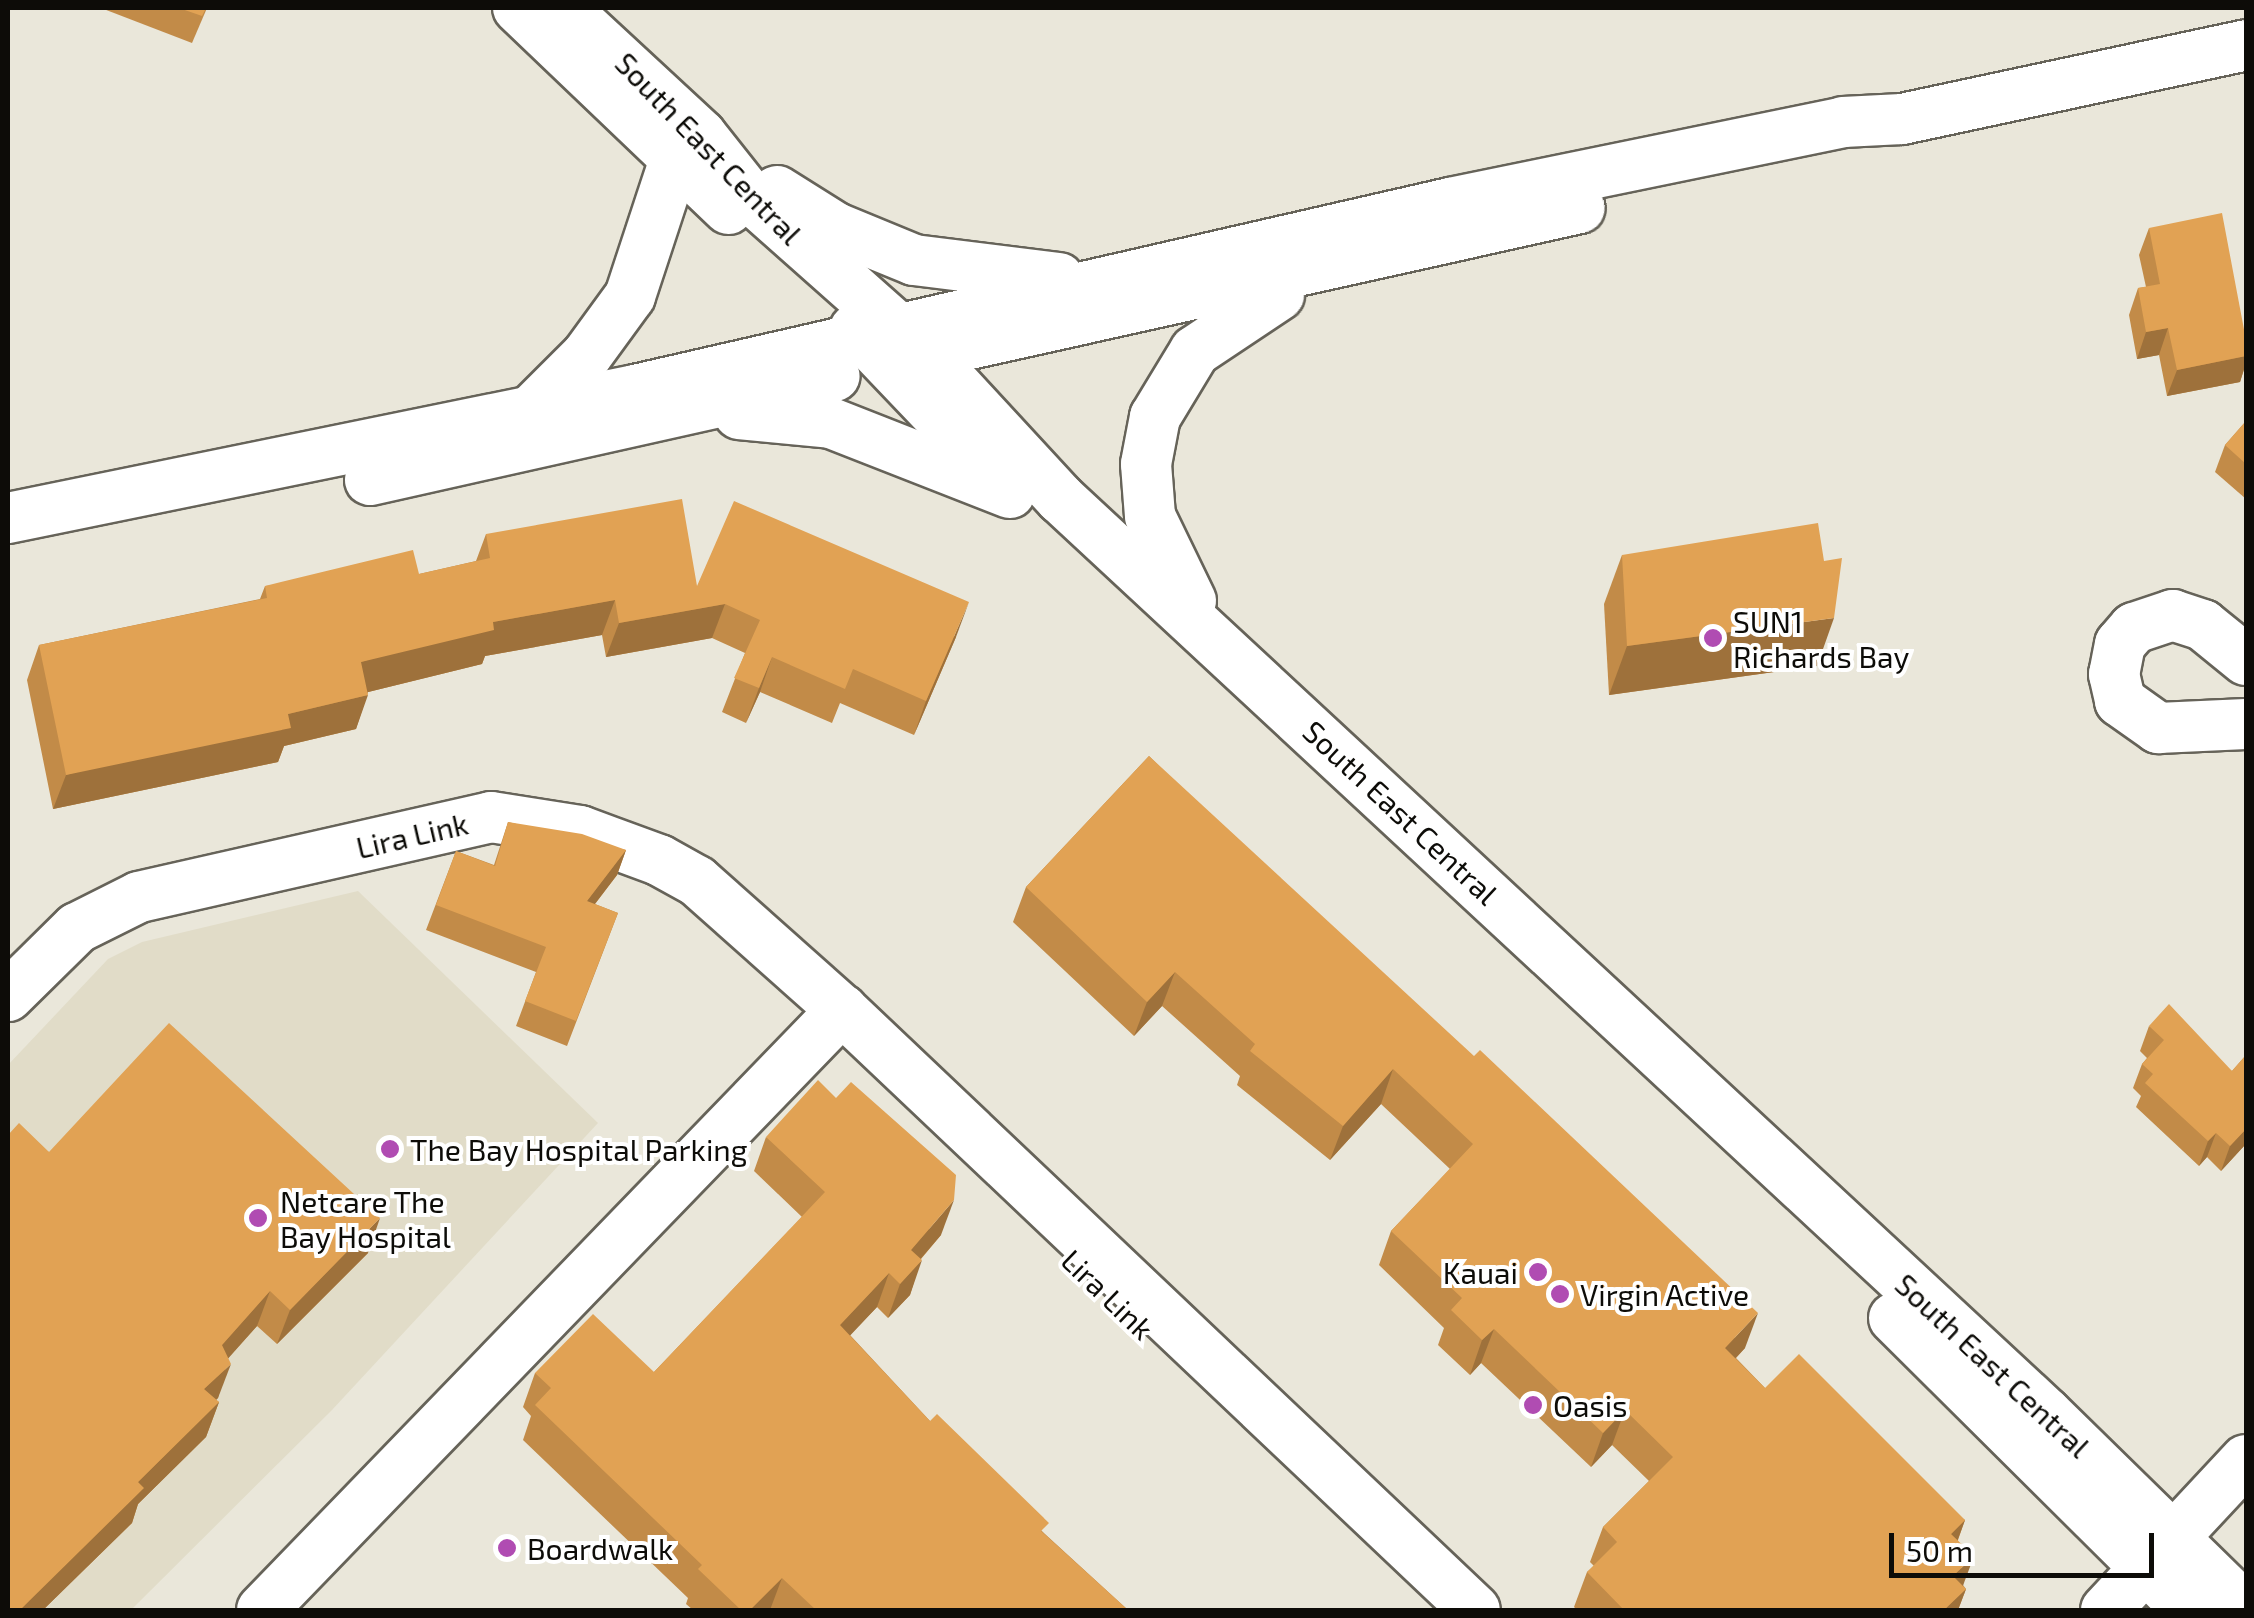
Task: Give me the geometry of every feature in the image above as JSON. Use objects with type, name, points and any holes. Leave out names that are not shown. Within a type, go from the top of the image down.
[{"type":"street","name":"South East Central","points":[[518,8],[751,198],[893,345],[1230,653],[2160,1552],[2188,1610]]},
{"type":"street","name":"South East Central","points":[[564,8],[688,147]]},
{"type":"street","points":[[8,547],[700,412],[893,345],[1094,282],[1843,122],[1902,119],[2246,46]]},
{"type":"street","points":[[8,518],[531,411],[1322,270],[1847,142],[1902,119]]},
{"type":"street","points":[[531,411],[588,355],[630,296],[688,147],[757,178],[872,245],[933,263],[1094,282]]},
{"type":"street","points":[[1230,653],[1179,583],[1157,539],[1145,490],[1150,439],[1164,396],[1195,352],[1223,327],[1322,270]]},
{"type":"street","name":"South East Central","points":[[893,345],[1010,493],[1553,984],[2160,1552],[2246,1609]]},
{"type":"street","points":[[700,412],[831,422],[1010,493]]},
{"type":"street","points":[[2246,660],[2203,624],[2173,615],[2134,628],[2120,644],[2114,674],[2120,701],[2158,728],[2246,724]]},
{"type":"street","name":"Lira Link","points":[[8,996],[77,928],[139,898],[492,818],[580,831],[659,860],[697,881],[1433,1610]]},
{"type":"street","points":[[288,1610],[779,1110],[835,1019]]},
{"type":"street","points":[[262,1610],[835,1019]]},
{"type":"street","name":"Lira Link","points":[[835,1019],[1474,1610]]},
{"type":"street","points":[[2106,1610],[2246,1460]]},
{"type":"shaded area","name":"Netcare The Bay Hospital","points":[[358,891],[598,1123],[332,1410],[131,1610],[8,1610],[8,1065],[108,959],[142,942]]},
{"type":"building","points":[[179,8],[206,8],[202,16]]},
{"type":"building","points":[[2222,213],[2246,356],[2177,370],[2168,328],[2146,332],[2138,288],[2160,284],[2149,228]]},
{"type":"building","points":[[2246,421],[2246,464],[2225,445]]},
{"type":"building","points":[[682,499],[697,586],[734,501],[969,602],[926,701],[853,669],[845,689],[772,657],[759,688],[734,678],[760,620],[725,604],[619,623],[615,600],[493,622],[494,630],[361,662],[368,695],[288,714],[291,728],[66,775],[39,645],[267,598],[265,586],[413,550],[419,574],[490,558],[486,534]]},
{"type":"building","points":[[1818,523],[1824,561],[1842,558],[1834,618],[1627,646],[1622,555]]},
{"type":"building","points":[[1149,756],[1474,1056],[1480,1050],[1758,1313],[1725,1348],[1765,1388],[1799,1354],[1965,1520],[1951,1534],[1974,1556],[1953,1576],[1966,1589],[1944,1610],[1624,1610],[1587,1572],[1617,1542],[1603,1527],[1673,1457],[1625,1410],[1603,1433],[1494,1329],[1482,1340],[1451,1310],[1462,1298],[1391,1231],[1473,1144],[1393,1069],[1343,1126],[1250,1051],[1255,1044],[1175,972],[1147,1002],[1026,887]]},
{"type":"building","points":[[508,822],[582,834],[626,850],[587,901],[618,913],[576,1021],[525,1001],[546,947],[436,905],[456,851],[495,866]]},
{"type":"building","points":[[2169,1004],[2232,1071],[2246,1055],[2246,1129],[2230,1146],[2216,1133],[2208,1141],[2145,1083],[2153,1074],[2142,1064],[2164,1040],[2149,1026]]},
{"type":"building","points":[[169,1023],[380,1218],[290,1310],[270,1291],[222,1345],[231,1364],[204,1389],[219,1402],[138,1482],[144,1488],[20,1610],[12,1610],[8,1606],[8,1135],[19,1123],[49,1152]]},
{"type":"building","points":[[818,1080],[836,1098],[851,1082],[956,1175],[954,1200],[911,1250],[922,1260],[900,1284],[889,1273],[840,1325],[930,1421],[937,1414],[1049,1523],[1041,1531],[1128,1610],[816,1610],[782,1578],[750,1610],[741,1610],[698,1569],[702,1565],[535,1405],[551,1388],[535,1373],[593,1314],[654,1372],[825,1192],[766,1137]]},
{"type":"place","name":"SUN1 Richards Bay","points":[[1713,638]]},
{"type":"place","name":"The Bay Hospital Parking","points":[[390,1149]]},
{"type":"place","name":"Netcare The Bay Hospital","points":[[258,1218]]},
{"type":"place","name":"Kauai","points":[[1538,1272]]},
{"type":"place","name":"Virgin Active","points":[[1560,1294]]},
{"type":"place","name":"Oasis","points":[[1533,1405]]},
{"type":"place","name":"Boardwalk","points":[[507,1548]]}]
